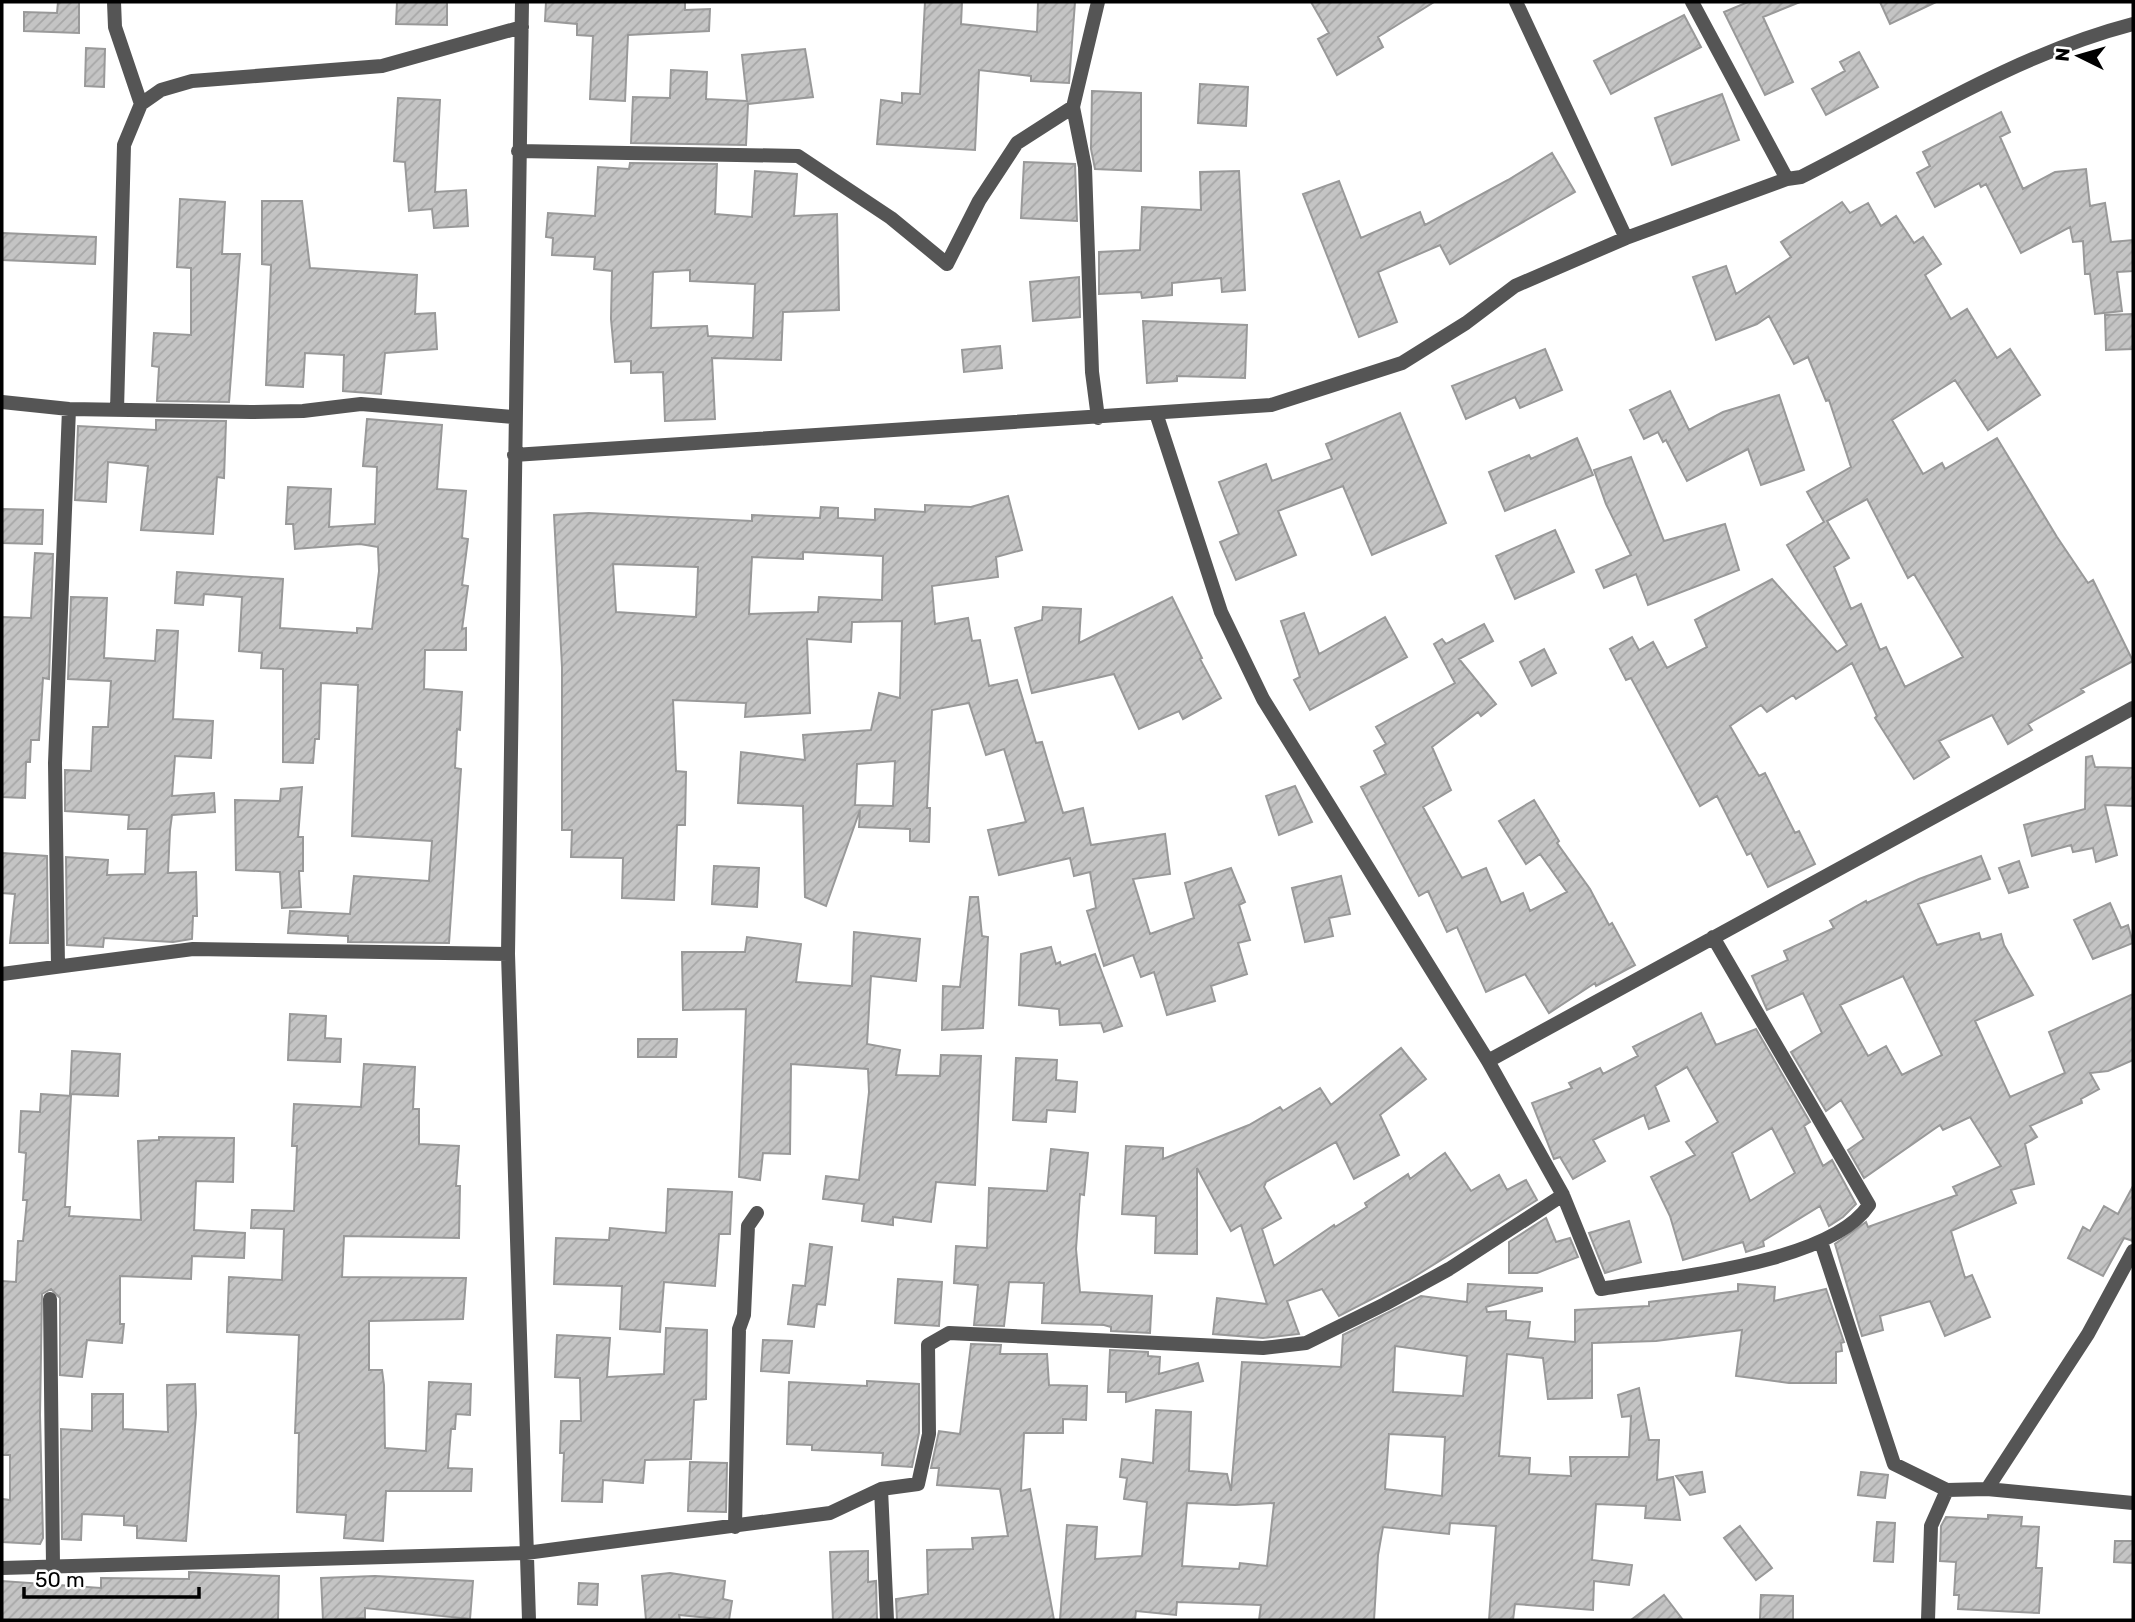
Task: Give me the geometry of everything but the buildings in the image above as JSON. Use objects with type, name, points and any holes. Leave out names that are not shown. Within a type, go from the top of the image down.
[{"type":"street","points":[[114,2],[115,27],[141,104]]},
{"type":"street","points":[[522,2],[508,954],[529,1620]]},
{"type":"street","points":[[1098,2],[1073,107],[1085,167],[1091,372],[1098,418]]},
{"type":"street","points":[[1516,2],[1626,238]]},
{"type":"street","points":[[1692,2],[1787,179]]},
{"type":"street","points":[[514,455],[1271,405],[1402,363],[1466,323],[1515,286],[1626,238],[1787,179],[1801,177],[2007,69],[2090,35],[2133,24]]},
{"type":"street","points":[[117,410],[124,145],[141,104],[160,90],[192,81],[382,66],[522,27]]},
{"type":"street","points":[[518,151],[799,156],[891,218],[947,264],[979,201],[1017,143],[1073,107]]},
{"type":"street","points":[[2,402],[69,409],[117,410],[303,411],[362,404],[514,417]]},
{"type":"street","points":[[58,966],[55,763],[69,409]]},
{"type":"street","points":[[1156,413],[1221,612],[1263,699],[1488,1061],[1563,1195],[1601,1289],[1776,1258],[1821,1242],[1859,1220],[1869,1205],[1713,937]]},
{"type":"street","points":[[1488,1061],[2133,708]]},
{"type":"street","points":[[2,974],[193,949],[508,954]]},
{"type":"street","points":[[2,1568],[526,1553],[830,1513],[881,1489],[918,1484],[929,1434],[928,1345],[949,1333],[1262,1348],[1307,1343],[1449,1269],[1563,1195]]},
{"type":"street","points":[[735,1527],[739,1329],[744,1315],[748,1226],[757,1213]]},
{"type":"street","points":[[1821,1242],[1894,1464],[1947,1490],[1987,1489],[2133,1503]]},
{"type":"street","points":[[1987,1489],[2088,1334],[2133,1251]]},
{"type":"street","points":[[50,1299],[53,1566]]},
{"type":"street","points":[[881,1489],[887,1620]]},
{"type":"street","points":[[1928,1620],[1931,1525],[1947,1490]]}]
